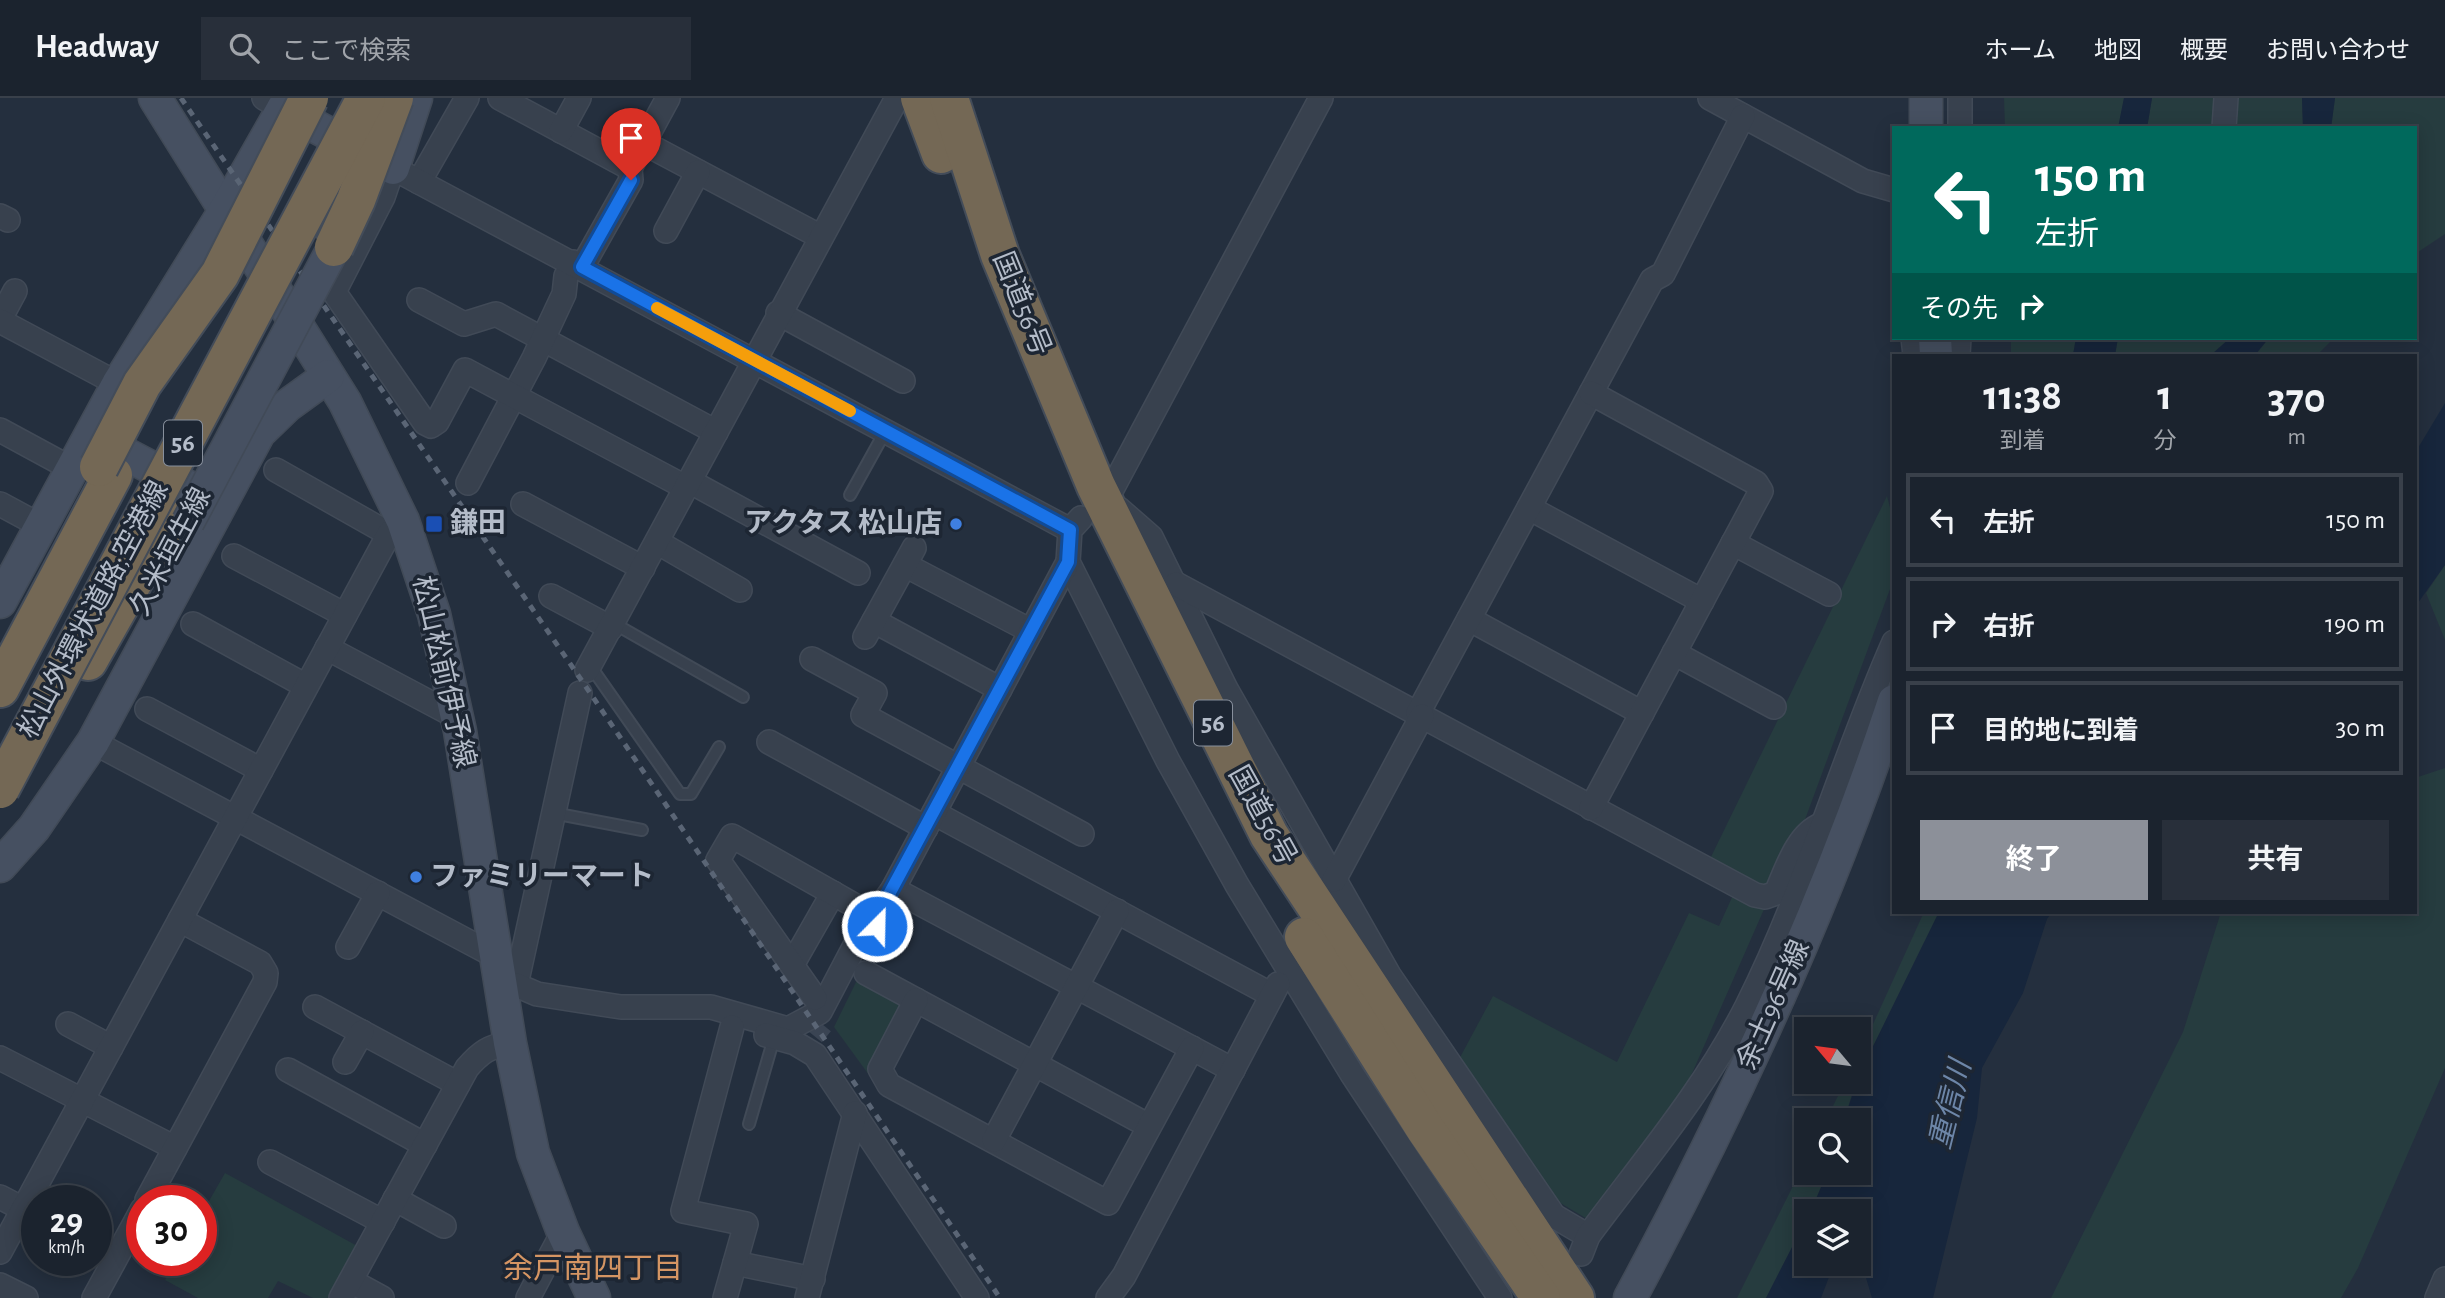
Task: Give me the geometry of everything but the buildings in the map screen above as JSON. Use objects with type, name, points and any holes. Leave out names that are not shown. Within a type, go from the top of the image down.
[{"type":"highway","name":"松山外環状道路;空港線","points":[[0,789],[366,98]]},
{"type":"highway","name":"56","points":[[334,247],[356,201],[393,98]]},
{"type":"highway","name":"56","points":[[0,808],[25,770],[168,520],[393,98]]},
{"type":"highway","name":"国道56号","points":[[920,98],[989,285],[1085,517],[1255,860],[1426,1130],[1541,1298]]},
{"type":"highway","name":"国道56号","points":[[949,98],[1085,517],[1269,835],[1575,1298]]},
{"type":"highway","name":"56","points":[[0,688],[220,274],[286,101]]},
{"type":"highway","name":"56","points":[[95,462],[142,384],[220,274]]},
{"type":"main road","name":"松山松前伊予線","points":[[155,98],[226,209],[366,440],[396,527],[435,614],[505,976],[510,1043],[533,1153],[563,1232],[594,1298]]},
{"type":"main road","points":[[48,514],[95,462],[118,384],[226,209],[286,101],[406,175],[416,98]]},
{"type":"main road","points":[[1926,98],[1926,126]]},
{"type":"main road","name":"久米垣生線","points":[[0,853],[63,754],[334,247]]},
{"type":"main road","name":"久米垣生線","points":[[0,866],[34,828],[93,741],[259,433],[288,405],[328,376]]},
{"type":"main road","points":[[0,653],[95,462],[110,420],[118,384]]},
{"type":"main road","points":[[3,587],[48,514],[90,461],[196,491],[222,482],[259,433]]},
{"type":"main road","points":[[185,573],[208,513],[196,491]]},
{"type":"main road","name":"余土96号線","points":[[1630,1298],[1690,1187],[1777,1001],[1870,769],[1892,707]]},
{"type":"street","points":[[467,98],[406,175],[383,197],[334,292],[425,423],[431,426],[437,422],[465,370],[858,573]]},
{"type":"street","points":[[500,98],[630,168]]},
{"type":"street","points":[[561,131],[579,98]]},
{"type":"street","points":[[468,483],[565,293],[566,276],[577,265],[631,180],[630,168],[668,98]]},
{"type":"street","points":[[588,667],[897,98]]},
{"type":"street","points":[[640,1007],[711,1007],[788,1029],[820,1012],[861,934],[893,889],[930,820],[1068,562],[1085,517],[1321,98]]},
{"type":"street","points":[[1710,98],[1863,181],[1892,189]]},
{"type":"street","points":[[1960,98],[1960,126]]},
{"type":"street","points":[[2224,126],[2226,98]]},
{"type":"street","points":[[1334,880],[1468,619],[1652,280],[1663,274],[1743,116]]},
{"type":"street","points":[[644,143],[821,237]]},
{"type":"street","points":[[666,231],[698,172]]},
{"type":"street","points":[[406,175],[886,430],[1085,517],[1119,509],[1151,537],[1226,689],[1389,975],[1554,1216],[1584,1245],[1679,1115],[1746,1006],[1892,647]]},
{"type":"street","points":[[15,290],[1,323],[62,344],[118,384]]},
{"type":"street","points":[[419,301],[464,324],[496,314],[716,432]]},
{"type":"street","points":[[778,313],[903,381]]},
{"type":"street","points":[[1591,393],[1756,483],[1761,491],[1591,808]]},
{"type":"street","points":[[0,430],[95,462]]},
{"type":"street","points":[[36,1185],[306,686],[396,527],[276,470]]},
{"type":"street","points":[[0,504],[48,514]]},
{"type":"street","points":[[523,505],[643,568]]},
{"type":"street","points":[[1529,508],[1702,601]]},
{"type":"street","points":[[657,542],[740,590]]},
{"type":"street","points":[[1733,543],[1829,594]]},
{"type":"street","points":[[233,556],[345,615]]},
{"type":"street","points":[[1000,689],[869,629],[909,556],[1031,631]]},
{"type":"street","points":[[1068,562],[1168,761],[1286,968],[1500,1298]]},
{"type":"street","points":[[1176,584],[1755,895],[1765,897],[1776,893],[1800,845],[1812,828],[1821,825]]},
{"type":"street","points":[[551,596],[612,626]]},
{"type":"street","points":[[1468,619],[1642,713]]},
{"type":"street","points":[[193,624],[306,686]]},
{"type":"street","points":[[327,648],[457,717]]},
{"type":"street","points":[[1674,653],[1774,708]]},
{"type":"street","points":[[812,659],[875,693],[863,715],[1082,834]]},
{"type":"street","points":[[505,976],[553,813],[580,693]]},
{"type":"street","points":[[147,709],[261,770]]},
{"type":"street","points":[[93,741],[378,893],[537,994],[640,1007],[774,1038],[813,1036]]},
{"type":"street","points":[[769,742],[1117,911],[1272,995]]},
{"type":"street","points":[[815,998],[718,860],[732,836],[833,893],[877,914]]},
{"type":"street","points":[[893,889],[1233,1070]]},
{"type":"street","points":[[348,947],[378,893]]},
{"type":"street","points":[[792,965],[833,893]]},
{"type":"street","points":[[994,1140],[1117,911]]},
{"type":"street","points":[[877,914],[877,926],[830,1016],[813,1036],[815,1055],[977,1298]]},
{"type":"street","points":[[155,1185],[265,982],[267,973],[260,963],[180,920]]},
{"type":"street","points":[[1108,1298],[1124,1276],[1286,968]]},
{"type":"street","points":[[866,973],[1149,1126]]},
{"type":"street","points":[[916,1000],[880,1069],[889,1085],[1108,1203],[1192,1048]]},
{"type":"street","points":[[315,1007],[458,1084]]},
{"type":"street","points":[[68,1024],[111,1046]]},
{"type":"street","points":[[725,1298],[746,1224],[683,1211],[732,1027]]},
{"type":"street","points":[[345,1062],[362,1032]]},
{"type":"street","points":[[382,1298],[346,1289],[458,1084],[479,1054],[493,1045],[510,1043]]},
{"type":"street","points":[[0,1058],[175,1148]]},
{"type":"street","points":[[288,1070],[425,1145]]},
{"type":"street","points":[[735,1263],[810,1288],[855,1113]]},
{"type":"street","points":[[278,1173],[383,1222]]},
{"type":"street","points":[[0,1197],[21,1208]]},
{"type":"street","points":[[395,1199],[444,1226]]},
{"type":"street","points":[[0,1252],[21,1213]]},
{"type":"street","points":[[528,1298],[563,1232]]},
{"type":"street","points":[[94,1298],[126,1239]]},
{"type":"street","points":[[2437,1298],[2445,1279]]},
{"type":"street","points":[[0,1285],[26,1298]]},
{"type":"lane","points":[[850,495],[886,430]]},
{"type":"lane","points":[[612,626],[743,696]]},
{"type":"lane","points":[[588,667],[680,794],[691,794],[719,747]]},
{"type":"lane","points":[[553,813],[642,830]]},
{"type":"lane","points":[[749,1124],[774,1038]]},
{"type":"green space","points":[[2004,98],[2124,98],[2118,126],[2005,126]]},
{"type":"green space","points":[[2152,98],[2302,98],[2303,126],[2147,126]]},
{"type":"green space","points":[[2335,98],[2445,98],[2445,234],[2417,253],[2417,126],[2331,126]]},
{"type":"green space","points":[[2011,340],[2076,340],[2073,354],[2011,354]]},
{"type":"green space","points":[[2118,340],[2228,340],[2212,354],[2115,354]]},
{"type":"green space","points":[[2267,340],[2332,340],[2318,354],[2256,354]]},
{"type":"green space","points":[[1887,496],[1892,515],[1892,584],[1803,825],[1767,892],[1709,861]]},
{"type":"green space","points":[[2445,565],[2445,640],[2426,593]]},
{"type":"green space","points":[[2445,768],[2445,1068],[2358,1268],[2341,1298],[2051,1298],[2183,1032],[2220,914],[2417,914],[2417,777]]},
{"type":"green space","points":[[1734,893],[1765,907],[1683,1094],[1589,1220],[1547,1195],[1457,1063],[1493,996],[1617,1062],[1689,913],[1719,926]]},
{"type":"green space","points":[[1923,914],[1938,914],[1871,1051],[1871,1029]]},
{"type":"green space","points":[[859,976],[909,1004],[869,1075],[834,1027]]},
{"type":"green space","points":[[1839,1094],[1852,1094],[1848,1108],[1832,1108]]},
{"type":"green space","points":[[225,1173],[359,1247],[332,1298],[313,1298],[278,1281],[268,1298],[198,1298],[165,1280],[167,1276],[217,1276],[217,1187]]},
{"type":"green space","points":[[1794,1184],[1822,1185],[1816,1199],[1794,1199],[1794,1243],[1766,1298],[1737,1298]]},
{"type":"water","points":[[2124,98],[2152,98],[2147,126],[2118,126]]},
{"type":"water","points":[[2302,98],[2335,98],[2331,126],[2303,126]]},
{"type":"water","points":[[2076,340],[2118,340],[2115,354],[2073,354]]},
{"type":"water","points":[[2228,340],[2267,340],[2256,354],[2212,354]]},
{"type":"water","points":[[2445,403],[2445,565],[2417,604],[2417,450]]},
{"type":"water","name":"重信川","points":[[1938,914],[2051,914],[2023,993],[1982,1068],[1977,1118],[1933,1298],[1872,1298],[1866,1276],[1871,1276],[1871,1199],[1816,1199],[1822,1185],[1871,1185],[1871,1108],[1848,1108],[1853,1094],[1871,1094],[1871,1051]]},
{"type":"water","points":[[1794,1243],[1794,1276],[1829,1276],[1821,1298],[1766,1298]]},
{"type":"tunnel","points":[[813,1035],[822,1024]]},
{"type":"railway","points":[[181,98],[582,681],[1000,1298]]},
{"type":"slow traffic","points":[[657,308],[850,411]]},
{"type":"place","name":"鎌田","points":[[434,524]]},
{"type":"place","name":"アクタス 松山店","points":[[956,524]]},
{"type":"place","name":"ファミリーマート","points":[[416,877]]},
{"type":"district","name":"余戸南四丁目","points":[[593,1269]]},
{"type":"route","points":[[631,180],[582,267],[1070,530],[1068,562],[880,911],[877,926]]}]
